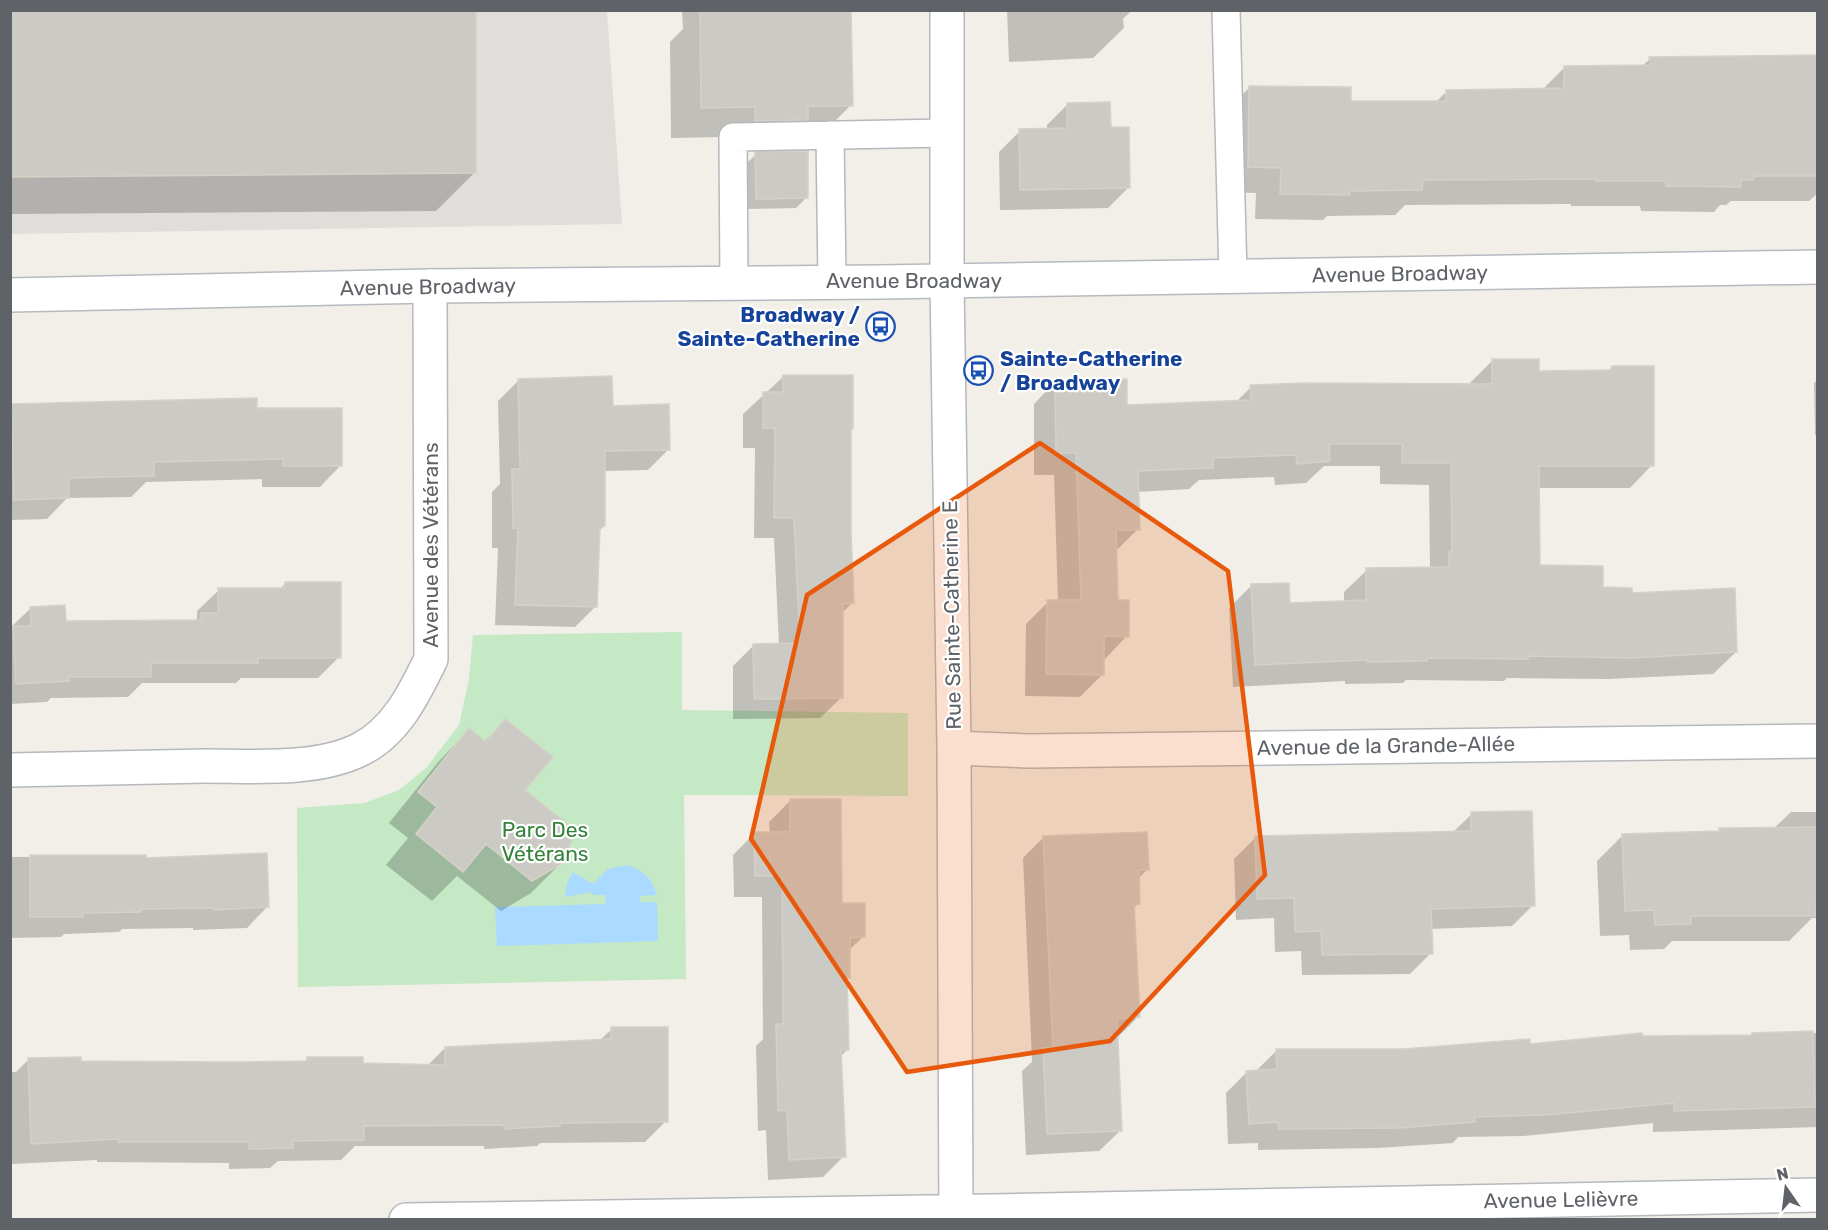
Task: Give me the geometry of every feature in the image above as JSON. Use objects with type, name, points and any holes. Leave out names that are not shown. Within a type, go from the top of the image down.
[{"type":"street","name":"Rue Sainte-Catherine E","points":[[947,10],[947,281],[954,748],[956,1216]]},
{"type":"street","name":"Avenue Broadway","points":[[10,295],[430,286],[947,281],[1818,267]]},
{"type":"street","name":"Avenue des Vétérans","points":[[10,770],[272,765],[326,761],[360,749],[390,728],[413,697],[431,659],[430,286]]},
{"type":"street","name":"Avenue de la Grande-Allée","points":[[954,748],[1029,751],[1818,741]]},
{"type":"street","name":"Avenue Lelièvre","points":[[406,1220],[956,1216],[1818,1195]]},
{"type":"lane","points":[[1226,10],[1233,276]]},
{"type":"lane","points":[[734,283],[733,137],[946,133]]},
{"type":"lane","points":[[830,135],[832,281]]},
{"type":"highlighted area","points":[[1040,443],[1228,571],[1265,875],[1110,1041],[907,1072],[751,839],[807,595]]},
{"type":"shaded area","points":[[10,11],[607,11],[622,224],[11,234]]},
{"type":"green space","name":"Parc Des Vétérans","points":[[682,632],[682,710],[908,713],[908,796],[684,795],[686,979],[298,987],[297,808],[365,803],[399,790],[426,768],[459,725],[469,679],[473,635]]},
{"type":"water","points":[[627,865],[643,872],[655,889],[657,895],[640,896],[640,902],[657,902],[658,941],[497,946],[495,907],[606,904],[605,895],[591,895],[592,892],[565,897],[567,883],[573,872],[593,884],[608,869]]},
{"type":"building","points":[[10,10],[476,10],[476,173],[10,177]]},
{"type":"building","points":[[700,10],[851,10],[853,106],[808,106],[808,120],[755,121],[755,107],[701,108]]},
{"type":"building","points":[[1818,55],[1818,176],[1754,176],[1753,180],[1741,180],[1741,187],[1666,186],[1665,181],[1596,181],[1596,179],[1423,180],[1422,190],[1350,191],[1350,195],[1280,194],[1281,168],[1248,167],[1249,86],[1351,87],[1351,101],[1446,101],[1446,90],[1564,88],[1564,66],[1651,65],[1649,57]]},
{"type":"building","points":[[1110,102],[1111,127],[1129,127],[1130,188],[1020,190],[1019,129],[1067,128],[1067,103]]},
{"type":"building","points":[[808,151],[808,198],[756,199],[755,152]]},
{"type":"building","points":[[1492,359],[1539,359],[1539,371],[1611,370],[1612,366],[1654,366],[1654,466],[1539,466],[1540,565],[1603,566],[1603,587],[1632,588],[1632,593],[1735,588],[1737,652],[1632,658],[1528,656],[1528,659],[1427,658],[1427,661],[1367,662],[1367,660],[1255,665],[1251,584],[1289,583],[1290,603],[1366,600],[1366,568],[1449,567],[1449,552],[1452,552],[1451,463],[1402,463],[1402,444],[1329,444],[1330,461],[1297,464],[1296,455],[1213,458],[1213,468],[1138,471],[1140,530],[1116,530],[1118,600],[1129,600],[1129,637],[1104,636],[1104,675],[1046,674],[1047,600],[1081,600],[1076,453],[1056,453],[1055,380],[1127,379],[1127,405],[1251,400],[1250,385],[1492,384]]},
{"type":"building","points":[[783,375],[853,375],[851,532],[854,603],[843,604],[843,698],[754,699],[753,644],[800,643],[794,518],[774,518],[775,428],[763,428],[763,392],[783,392]]},
{"type":"building","points":[[612,376],[613,406],[669,404],[670,450],[605,451],[605,526],[600,526],[597,607],[515,605],[518,528],[513,528],[512,469],[520,469],[518,379]]},
{"type":"building","points":[[257,398],[257,408],[342,408],[342,466],[283,466],[283,459],[154,462],[154,476],[69,478],[69,498],[14,500],[11,404]]},
{"type":"building","points":[[285,582],[341,582],[341,658],[258,658],[258,663],[151,663],[151,677],[69,677],[69,681],[16,684],[13,626],[31,626],[30,607],[65,605],[66,621],[201,620],[201,613],[218,613],[218,588],[285,588]]},
{"type":"building","points":[[505,719],[553,757],[525,790],[576,831],[563,863],[532,881],[486,844],[463,872],[416,834],[437,807],[418,792],[469,728],[486,742]]},
{"type":"building","points":[[790,799],[841,799],[842,903],[865,903],[865,937],[850,938],[850,978],[847,978],[849,1050],[841,1050],[846,1157],[789,1160],[787,1110],[778,1111],[776,1024],[783,1024],[782,876],[755,876],[754,832],[790,832]]},
{"type":"building","points":[[1532,811],[1535,906],[1431,909],[1433,954],[1322,955],[1321,931],[1295,932],[1294,898],[1257,899],[1255,836],[1471,831],[1471,812]]},
{"type":"building","points":[[1818,827],[1816,916],[1691,916],[1691,924],[1655,925],[1654,910],[1625,911],[1622,834],[1719,831],[1719,828]]},
{"type":"building","points":[[1147,832],[1149,870],[1139,870],[1140,904],[1134,904],[1140,1017],[1117,1019],[1122,1131],[1047,1134],[1043,1048],[1053,1048],[1043,836]]},
{"type":"building","points":[[267,853],[269,907],[214,910],[214,908],[141,909],[141,912],[83,913],[83,917],[30,917],[30,855],[146,855],[146,858]]},
{"type":"building","points":[[611,1027],[668,1027],[668,1122],[560,1123],[560,1126],[504,1129],[504,1125],[364,1126],[364,1140],[293,1141],[293,1148],[249,1149],[249,1142],[118,1142],[118,1139],[31,1144],[28,1058],[81,1057],[81,1061],[231,1062],[307,1061],[307,1057],[363,1057],[363,1063],[445,1065],[445,1047],[611,1039]]},
{"type":"building","points":[[1813,1031],[1815,1107],[1674,1111],[1674,1103],[1545,1115],[1475,1117],[1475,1122],[1399,1128],[1279,1129],[1278,1122],[1249,1124],[1246,1071],[1277,1069],[1276,1049],[1404,1049],[1530,1039],[1530,1044],[1642,1033],[1643,1036],[1752,1035],[1752,1033]]},
{"type":"place","name":"Broadway / Sainte-Catherine","points":[[881,327]]},
{"type":"place","name":"Sainte-Catherine / Broadway","points":[[979,371]]}]
